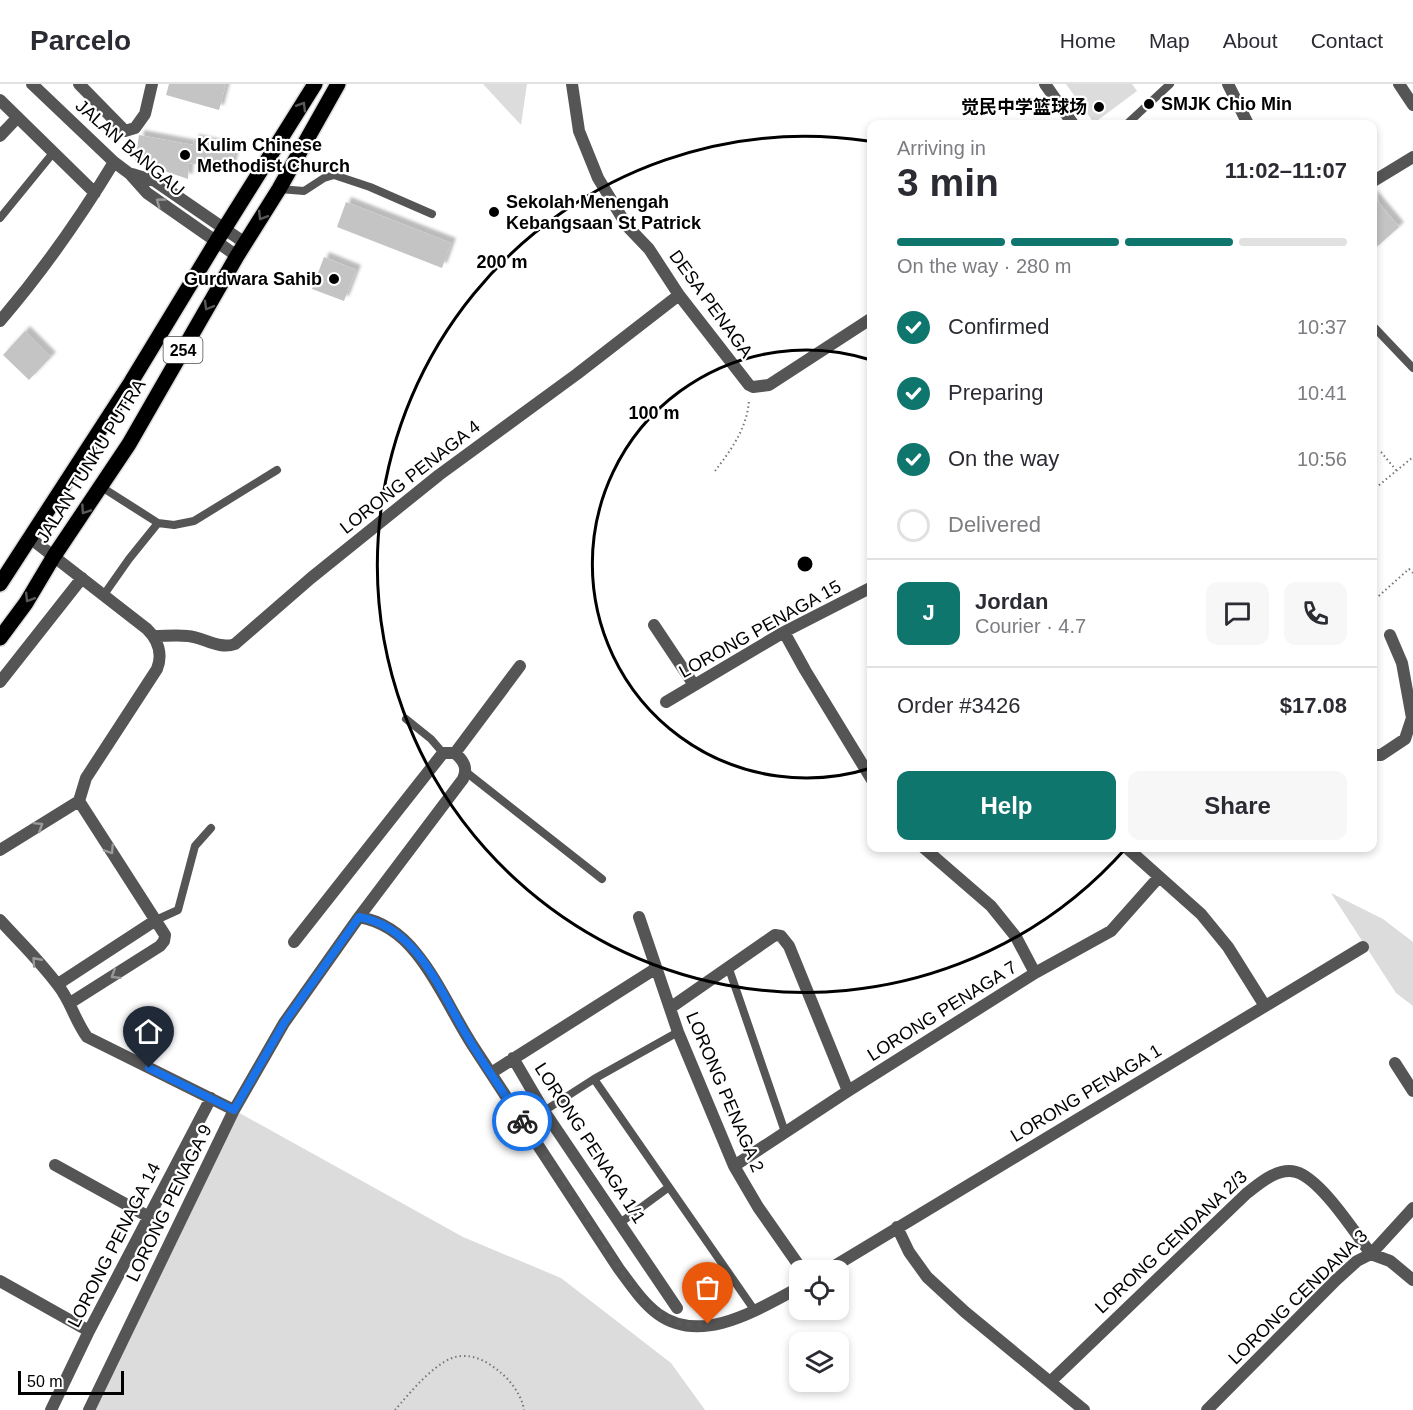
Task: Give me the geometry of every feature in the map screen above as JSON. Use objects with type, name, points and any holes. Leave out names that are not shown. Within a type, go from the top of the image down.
[{"type":"main road","name":"JALAN TUNKU PUTRA","points":[[0,584],[131,382],[315,84]]},
{"type":"main road","name":"JALAN TUNKU PUTRA","points":[[0,638],[26,603],[54,555],[129,444],[338,84]]},
{"type":"street","name":"JALAN BANGAU","points":[[32,84],[114,162],[130,174],[147,193],[194,226],[220,235],[241,249]]},
{"type":"street","points":[[79,84],[124,131],[135,128],[145,114],[152,84]]},
{"type":"street","name":"DESA PENAGA","points":[[572,84],[579,131],[598,178],[627,226],[649,249],[679,296],[749,385],[753,387],[768,385],[867,321]]},
{"type":"street","points":[[1045,84],[1070,120]]},
{"type":"street","points":[[1228,84],[1246,120]]},
{"type":"street","points":[[1399,84],[1413,105]]},
{"type":"street","points":[[0,100],[95,193]]},
{"type":"street","points":[[0,136],[17,118]]},
{"type":"street","points":[[1377,179],[1413,157]]},
{"type":"street","points":[[0,321],[32,284],[114,162]]},
{"type":"street","points":[[130,174],[155,181],[202,213],[220,235]]},
{"type":"street","points":[[202,213],[216,216],[237,208]]},
{"type":"street","points":[[194,226],[205,248],[203,262]]},
{"type":"street","name":"LORONG PENAGA 4","points":[[154,636],[190,636],[219,645],[235,644],[311,578],[439,475],[679,296]]},
{"type":"street","points":[[0,850],[79,801],[86,778],[157,669],[161,653],[154,636],[30,538]]},
{"type":"street","points":[[0,682],[82,578]]},
{"type":"street","name":"LORONG PENAGA 15","points":[[666,702],[784,632],[867,590]]},
{"type":"street","points":[[654,625],[694,685]]},
{"type":"street","points":[[784,632],[867,772]]},
{"type":"street","points":[[1377,755],[1382,755],[1406,739],[1412,718],[1402,663],[1390,635]]},
{"type":"street","points":[[294,942],[519,666]]},
{"type":"street","points":[[449,753],[463,762],[466,772]]},
{"type":"street","name":"LORONG PENAGA 9","points":[[89,1410],[234,1110],[284,1023],[466,772]]},
{"type":"street","points":[[70,1003],[160,946],[165,935],[79,801]]},
{"type":"street","points":[[929,852],[991,906],[1016,937],[1035,973]]},
{"type":"street","points":[[1131,852],[1201,914],[1228,947],[1265,1006]]},
{"type":"street","name":"LORONG PENAGA 7","points":[[734,1166],[1035,973],[1111,931],[1159,877]]},
{"type":"street","points":[[359,917],[373,919],[390,928],[414,951],[436,980],[466,1035],[619,1269],[636,1293],[658,1314],[682,1325],[720,1323],[755,1311],[789,1293]]},
{"type":"street","name":"LORONG PENAGA 2","points":[[639,917],[678,1032],[734,1166],[758,1207],[795,1260]]},
{"type":"street","points":[[0,920],[58,984],[70,1003],[76,1023],[87,1037],[234,1110]]},
{"type":"street","points":[[58,984],[156,920]]},
{"type":"street","points":[[670,1008],[776,935],[781,936],[789,946],[848,1091]]},
{"type":"street","name":"LORONG PENAGA 1","points":[[844,1260],[1363,947]]},
{"type":"street","points":[[491,1073],[655,969]]},
{"type":"street","name":"LORONG PENAGA 1/1","points":[[513,1058],[544,1111],[677,1308]]},
{"type":"street","points":[[1395,1063],[1413,1091]]},
{"type":"street","name":"LORONG PENAGA 14","points":[[51,1410],[89,1331],[211,1098]]},
{"type":"street","points":[[55,1165],[149,1217]]},
{"type":"street","name":"LORONG CENDANA 2/3","points":[[1050,1382],[1246,1193],[1265,1178],[1278,1173],[1296,1172],[1312,1182],[1323,1191],[1371,1254]]},
{"type":"street","name":"LORONG CENDANA 3","points":[[1207,1410],[1336,1280],[1358,1261],[1371,1254],[1413,1208]]},
{"type":"street","points":[[897,1227],[909,1252],[927,1277],[965,1312],[1084,1410]]},
{"type":"street","points":[[1371,1254],[1390,1261],[1413,1280]]},
{"type":"street","points":[[0,1281],[89,1331]]},
{"type":"lane","points":[[1130,120],[1170,84]]},
{"type":"lane","points":[[0,218],[53,153]]},
{"type":"lane","points":[[279,189],[304,191],[324,178],[334,175],[370,187],[432,214]]},
{"type":"lane","points":[[1377,330],[1413,368]]},
{"type":"lane","points":[[100,486],[158,524],[174,525],[194,521],[277,470]]},
{"type":"lane","points":[[103,596],[158,524]]},
{"type":"lane","points":[[406,718],[449,753]]},
{"type":"lane","points":[[466,772],[602,879]]},
{"type":"lane","points":[[156,920],[178,910],[195,846],[211,828]]},
{"type":"lane","points":[[729,966],[785,1132]]},
{"type":"lane","points":[[544,1111],[594,1079],[678,1032]]},
{"type":"lane","points":[[594,1079],[755,1311]]},
{"type":"lane","points":[[620,1223],[669,1187]]},
{"type":"path","points":[[715,471],[726,457],[743,426],[748,407],[749,385]]},
{"type":"path","points":[[1381,452],[1397,471]]},
{"type":"path","points":[[1377,487],[1413,457]]},
{"type":"path","points":[[1377,598],[1409,569],[1413,573]]},
{"type":"path","points":[[395,1410],[428,1375],[446,1360],[461,1355],[490,1364],[503,1375],[517,1391],[525,1410]]},
{"type":"shaded area","points":[[483,84],[527,84],[521,125]]},
{"type":"shaded area","name":"觉民中学篮球场","points":[[1066,84],[1132,84],[1137,91],[1098,120],[1092,120]]},
{"type":"shaded area","points":[[1331,893],[1383,919],[1413,942],[1413,1006],[1396,993]]},
{"type":"shaded area","points":[[234,1110],[463,1237],[561,1278],[671,1363],[705,1410],[89,1410]]},
{"type":"building","points":[[169,84],[226,84],[219,110],[166,95]]},
{"type":"building","name":"Kulim Chinese Methodist Church","points":[[139,135],[193,145],[194,139],[236,149],[230,170],[189,163],[188,179],[135,161]]},
{"type":"building","points":[[1377,201],[1399,227],[1377,247]]},
{"type":"building","points":[[346,202],[451,243],[442,268],[337,227]]},
{"type":"building","name":"Gurdwara Sahib","points":[[324,257],[356,270],[344,301],[312,289]]},
{"type":"building","points":[[25,331],[51,357],[29,380],[3,355]]},
{"type":"way so far","points":[[522,1121],[636,1293],[658,1314],[670,1320],[682,1325],[708,1324]]},
{"type":"place","name":"SMJK Chio Min","points":[[1149,104]]},
{"type":"place","name":"觉民中学篮球场","points":[[1099,107]]},
{"type":"place","name":"Kulim Chinese Methodist Church","points":[[185,155]]},
{"type":"place","name":"Sekolah Menengah Kebangsaan St Patrick","points":[[494,212]]},
{"type":"place","name":"Gurdwara Sahib","points":[[334,279]]},
{"type":"route","points":[[149,1068],[234,1110],[284,1023],[359,917],[373,919],[390,928],[414,951],[436,980],[466,1035],[522,1121]]}]
